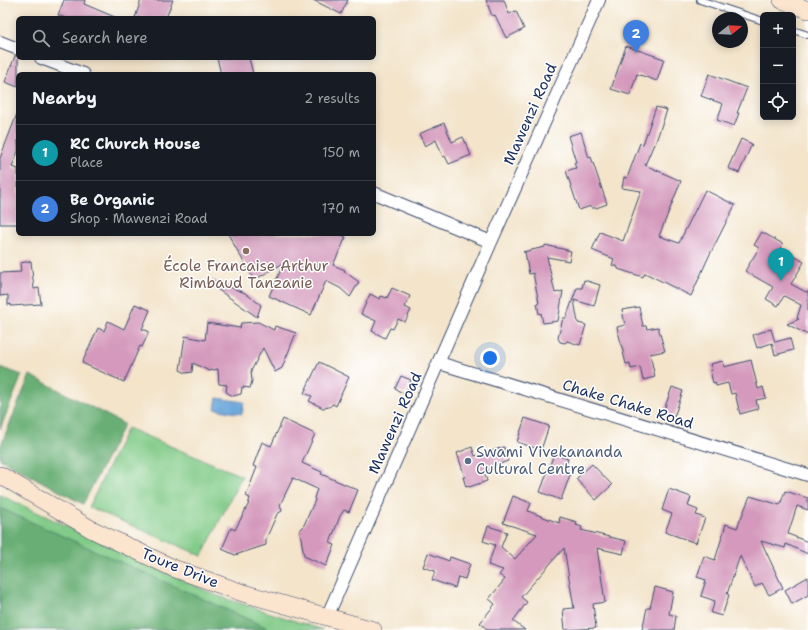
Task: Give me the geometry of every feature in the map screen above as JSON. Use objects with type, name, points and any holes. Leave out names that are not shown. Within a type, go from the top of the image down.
[{"type":"street","name":"Mawenzi Road","points":[[327,617],[439,363],[490,242],[598,0]]},
{"type":"street","points":[[782,0],[808,10]]},
{"type":"street","points":[[0,42],[16,48]]},
{"type":"street","points":[[46,60],[77,72]]},
{"type":"street","points":[[376,194],[490,242]]},
{"type":"street","name":"Chake Chake Road","points":[[439,363],[808,475]]},
{"type":"street","name":"Toure Drive","points":[[0,475],[91,529],[173,568],[243,593],[373,630]]},
{"type":"lane","points":[[700,0],[760,20]]},
{"type":"lane","points":[[796,31],[808,35]]},
{"type":"green space","points":[[0,367],[22,375],[0,429]]},
{"type":"green space","points":[[30,375],[124,424],[83,504],[0,459],[0,447]]},
{"type":"green space","points":[[127,428],[242,476],[202,556],[89,507]]},
{"type":"green space","points":[[0,495],[215,595],[323,630],[0,630]]},
{"type":"green space","points":[[0,508],[272,630],[0,630]]},
{"type":"water","points":[[217,398],[244,402],[242,414],[215,409]]},
{"type":"building","points":[[64,0],[85,0],[84,4],[112,16],[61,16],[58,15]]},
{"type":"building","points":[[141,0],[173,0],[167,16],[136,16]]},
{"type":"building","points":[[313,0],[348,0],[341,14]]},
{"type":"building","points":[[486,0],[504,0],[509,14],[516,11],[524,29],[506,38],[495,15],[492,16]]},
{"type":"building","points":[[626,46],[664,59],[657,81],[637,74],[630,95],[611,89]]},
{"type":"building","points":[[16,56],[16,60],[18,60],[18,72],[16,72],[16,86],[5,82]]},
{"type":"building","points":[[218,60],[250,60],[252,72],[220,72]]},
{"type":"building","points":[[709,74],[747,88],[737,113],[739,113],[734,126],[717,120],[723,104],[701,96]]},
{"type":"building","points":[[656,107],[667,110],[655,144],[645,165],[681,181],[659,236],[679,243],[705,190],[735,205],[709,256],[691,296],[645,273],[643,277],[618,269],[618,267],[612,265],[614,259],[592,250],[600,232],[623,241],[641,191],[622,188],[624,177],[627,178],[640,143],[643,144]]},
{"type":"building","points":[[16,117],[16,156],[12,167],[16,168],[16,224],[0,224],[0,158]]},
{"type":"building","points":[[444,123],[452,142],[463,137],[471,155],[449,164],[445,156],[443,157],[436,140],[425,146],[419,134]]},
{"type":"building","points":[[581,132],[589,158],[591,157],[607,204],[596,208],[592,208],[591,206],[579,210],[566,171],[576,168],[574,163],[576,162],[568,136]]},
{"type":"building","points":[[741,139],[752,144],[739,173],[728,168]]},
{"type":"building","points":[[762,232],[783,244],[781,248],[804,262],[791,284],[806,292],[808,291],[808,335],[787,324],[799,319],[797,318],[801,305],[784,296],[778,306],[766,299],[773,287],[745,271],[759,248],[754,245]]},
{"type":"building","points":[[229,236],[344,236],[346,237],[333,265],[345,270],[344,271],[359,282],[350,297],[340,288],[326,281],[311,315],[269,296],[284,263],[254,280]]},
{"type":"building","points":[[545,245],[571,251],[569,261],[547,257],[555,293],[563,291],[558,321],[543,323],[541,313],[539,314],[537,303],[539,303],[533,273],[529,274],[525,252],[523,252],[545,247]]},
{"type":"building","points":[[31,261],[34,289],[39,288],[41,304],[8,305],[8,295],[0,296],[0,273],[21,272],[20,263]]},
{"type":"building","points":[[212,280],[245,293],[261,305],[257,317],[210,284]]},
{"type":"building","points":[[584,280],[600,285],[594,306],[574,300],[578,323],[586,325],[580,345],[567,341],[565,343],[560,342],[558,338],[563,318],[566,318],[577,288],[582,288]]},
{"type":"building","points":[[392,288],[410,296],[405,307],[411,310],[405,322],[398,319],[393,329],[390,328],[385,338],[372,331],[376,321],[361,314],[370,294],[380,299],[381,296],[387,298]]},
{"type":"building","points":[[135,304],[150,310],[142,329],[148,331],[148,334],[142,347],[140,346],[124,382],[82,363],[98,328],[104,331],[108,321],[124,329]]},
{"type":"building","points":[[639,307],[643,326],[646,326],[647,329],[658,327],[665,351],[650,354],[655,377],[643,380],[640,367],[631,369],[630,363],[626,364],[617,327],[625,325],[622,310]]},
{"type":"building","points":[[258,322],[274,330],[275,326],[296,333],[282,368],[275,372],[263,348],[251,371],[252,381],[250,388],[242,387],[241,394],[233,396],[226,392],[227,385],[219,384],[218,369],[209,371],[193,363],[192,372],[186,373],[180,370],[185,336],[205,340],[207,323],[240,328],[241,323]]},
{"type":"building","points":[[771,329],[775,342],[790,338],[793,350],[775,355],[772,343],[757,348],[753,335]]},
{"type":"building","points":[[751,360],[758,389],[763,387],[766,398],[756,400],[758,409],[740,414],[735,393],[731,394],[728,383],[716,386],[715,382],[713,383],[710,364],[723,361],[724,367]]},
{"type":"building","points":[[319,362],[349,377],[336,406],[333,404],[329,407],[323,408],[309,401],[312,396],[304,393]]},
{"type":"building","points":[[401,376],[411,380],[405,394],[395,389]]},
{"type":"building","points":[[672,387],[683,391],[674,417],[663,413]]},
{"type":"building","points":[[525,418],[549,426],[541,450],[517,442]]},
{"type":"building","points":[[283,419],[315,434],[302,463],[322,472],[321,474],[358,490],[349,512],[344,510],[340,516],[330,543],[335,545],[326,566],[304,556],[300,532],[300,529],[304,525],[315,500],[314,498],[317,489],[293,478],[280,505],[282,511],[277,514],[266,539],[266,545],[235,555],[222,549],[231,528],[235,530],[248,505],[250,498],[246,496],[257,467],[253,466],[262,442],[271,446]]},
{"type":"building","points":[[472,447],[475,456],[504,447],[508,461],[491,467],[492,469],[484,472],[487,481],[466,487],[463,477],[465,477],[457,453]]},
{"type":"building","points":[[554,454],[568,459],[564,470],[571,472],[561,500],[540,492]]},
{"type":"building","points":[[592,464],[612,485],[596,500],[576,479]]},
{"type":"building","points":[[669,489],[691,497],[688,506],[698,510],[696,515],[705,518],[696,543],[665,532],[672,514],[662,510]]},
{"type":"building","points":[[785,491],[808,498],[808,510],[797,506],[788,534],[808,542],[808,554],[786,544],[785,548],[761,541],[783,588],[769,595],[762,583],[755,587],[740,556],[727,594],[729,595],[722,616],[711,613],[715,601],[701,596],[706,580],[697,577],[704,556],[715,560],[726,524],[737,528],[750,496],[780,505]]},
{"type":"building","points":[[513,496],[531,503],[528,511],[559,523],[560,517],[577,522],[576,525],[582,527],[581,530],[626,541],[623,554],[597,548],[605,602],[593,604],[596,628],[565,630],[563,609],[574,608],[564,548],[521,597],[527,602],[513,621],[525,630],[488,630],[480,623],[495,604],[489,599],[505,579],[499,575],[503,570],[488,565],[495,545],[483,541],[488,526],[507,532],[501,547],[515,559],[537,534],[503,523]]},
{"type":"building","points":[[428,553],[449,561],[450,557],[470,564],[465,579],[458,577],[455,588],[432,580],[435,571],[423,567]]},
{"type":"building","points":[[808,577],[808,595],[792,604],[785,590]]},
{"type":"building","points":[[655,587],[673,592],[669,614],[676,616],[674,630],[642,630],[647,608],[650,608]]},
{"type":"place","name":"Be Organic","points":[[636,53]]},
{"type":"place","name":"École Francaise Arthur Rimbaud Tanzanie","points":[[246,251]]},
{"type":"place","name":"RC Church House","points":[[781,281]]},
{"type":"place","name":"Swami Vivekananda Cultural Centre","points":[[468,461]]}]
